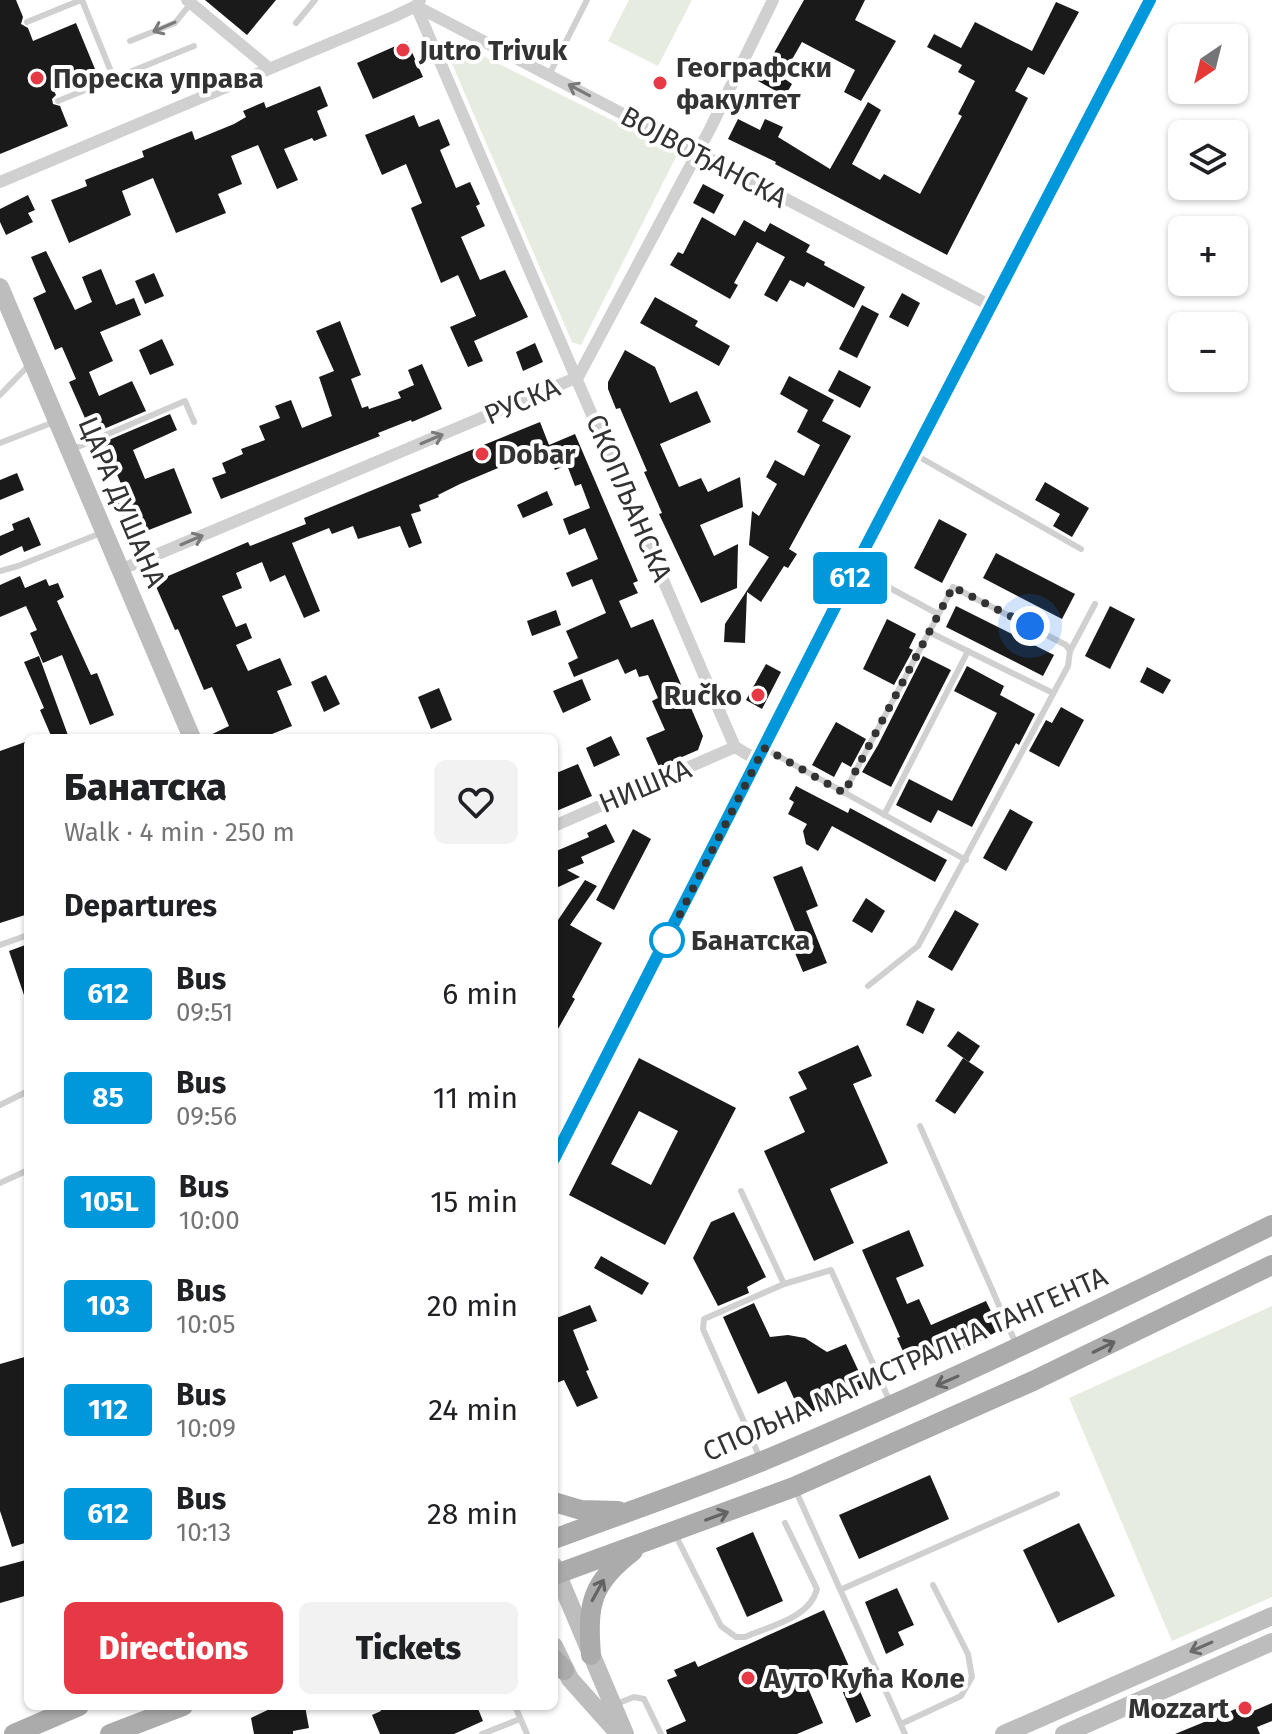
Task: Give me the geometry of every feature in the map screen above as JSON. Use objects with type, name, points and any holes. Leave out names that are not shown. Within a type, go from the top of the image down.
[{"type":"main road","name":"ЦАРА ДУШАНА","points":[[0,287],[190,734]]},
{"type":"main road","name":"СПОЉНА МАГИСТРАЛНА ТАНГЕНТА","points":[[558,1538],[761,1461],[891,1405],[1018,1348],[1272,1225]]},
{"type":"main road","points":[[558,1571],[644,1543],[794,1487],[1033,1381],[1272,1265]]},
{"type":"main road","points":[[1018,1348],[1033,1381]]},
{"type":"main road","points":[[558,1503],[581,1510],[634,1511]]},
{"type":"main road","points":[[591,1655],[590,1610],[596,1592],[609,1572],[644,1543]]},
{"type":"main road","points":[[558,1579],[625,1734]]},
{"type":"main road","points":[[1004,1734],[1272,1616]]},
{"type":"main road","points":[[1064,1734],[1272,1642]]},
{"type":"main road","points":[[559,1665],[619,1734]]},
{"type":"main road","points":[[14,1734],[70,1710]]},
{"type":"main road","points":[[110,1734],[173,1710]]},
{"type":"street","name":"РУСКА","points":[[120,570],[578,377],[697,153],[773,0]]},
{"type":"street","points":[[558,1149],[1150,0]]},
{"type":"street","points":[[189,1],[269,68]]},
{"type":"street","name":"ВОЈВОЂАНСКА","points":[[418,3],[549,75],[993,307]]},
{"type":"street","points":[[0,182],[418,3]]},
{"type":"street","name":"СКОПЉАНСКА","points":[[418,3],[735,747]]},
{"type":"street","points":[[735,747],[761,754]]},
{"type":"street","name":"НИШКА","points":[[558,824],[735,747]]},
{"type":"lane","points":[[27,22],[82,0],[114,79]]},
{"type":"lane","points":[[296,23],[315,0]]},
{"type":"lane","points":[[549,75],[587,0]]},
{"type":"lane","points":[[130,41],[175,23],[189,1]]},
{"type":"lane","points":[[58,101],[194,46]]},
{"type":"lane","points":[[0,395],[32,363]]},
{"type":"lane","points":[[70,450],[185,401],[194,422]]},
{"type":"lane","points":[[0,443],[57,421]]},
{"type":"lane","points":[[914,454],[1081,549]]},
{"type":"lane","points":[[0,571],[104,532]]},
{"type":"lane","points":[[855,569],[938,614]]},
{"type":"lane","points":[[844,793],[953,587],[1066,645],[1070,651]]},
{"type":"lane","points":[[868,986],[918,946],[1068,666],[1070,651],[1095,604]]},
{"type":"lane","points":[[929,632],[1053,693]]},
{"type":"lane","points":[[884,815],[968,651]]},
{"type":"lane","points":[[761,754],[844,793],[966,860]]},
{"type":"lane","points":[[0,945],[24,936]]},
{"type":"lane","points":[[0,1105],[24,1093]]},
{"type":"lane","points":[[920,1126],[1018,1348]]},
{"type":"lane","points":[[0,1183],[24,1172]]},
{"type":"lane","points":[[741,1191],[784,1284]]},
{"type":"lane","points":[[761,1461],[703,1329],[704,1319],[784,1284],[831,1270],[891,1405]]},
{"type":"lane","points":[[794,1487],[905,1734]]},
{"type":"lane","points":[[842,1589],[1057,1494]]},
{"type":"lane","points":[[674,1532],[721,1626],[736,1637],[745,1637],[801,1613],[815,1597],[817,1589],[785,1523]]},
{"type":"lane","points":[[901,1724],[961,1696],[972,1677],[968,1654],[933,1585]]},
{"type":"lane","points":[[612,1705],[634,1697],[644,1699],[661,1734]]},
{"type":"lane","points":[[517,1710],[527,1734]]},
{"type":"lane","points":[[482,1734],[520,1719]]},
{"type":"shaded area","points":[[629,0],[692,0],[658,66],[608,41]]},
{"type":"shaded area","points":[[461,45],[678,153],[581,345],[572,342],[449,57]]},
{"type":"shaded area","points":[[1272,1306],[1272,1597],[1172,1641],[1069,1398]]},
{"type":"building","name":"Пореска управа","points":[[0,0],[16,0],[23,17],[21,24],[28,28],[33,41],[76,23],[95,69],[52,87],[56,95],[52,99],[53,104],[60,106],[68,126],[0,154]]},
{"type":"building","points":[[205,0],[276,0],[247,35]]},
{"type":"building","points":[[804,0],[865,0],[855,20],[896,41],[861,101],[844,92],[855,70],[802,42],[782,77],[792,84],[785,96],[758,81]]},
{"type":"building","points":[[1056,2],[1079,12],[1044,75],[1028,67],[1015,91],[1028,98],[947,255],[728,139],[738,119],[760,130],[765,119],[783,127],[778,137],[830,169],[868,102],[881,110],[852,164],[880,180],[884,174],[920,194],[962,116],[958,114],[975,81],[958,72],[962,65],[927,47],[934,34],[961,48],[975,22],[1032,51]]},
{"type":"building","points":[[407,41],[423,77],[373,99],[357,63]]},
{"type":"building","points":[[320,86],[328,106],[317,111],[327,136],[314,141],[312,138],[284,149],[298,180],[277,189],[258,145],[231,156],[242,184],[218,194],[226,213],[176,233],[153,178],[122,191],[131,215],[69,243],[51,200],[87,186],[85,180],[144,157],[142,151],[192,131],[195,140],[246,117],[243,111],[264,102],[266,108]]},
{"type":"building","points":[[414,115],[419,127],[439,119],[450,145],[440,150],[456,188],[470,182],[480,204],[476,206],[485,226],[461,237],[480,280],[505,270],[528,317],[474,341],[483,361],[468,367],[450,327],[476,316],[458,275],[441,283],[411,208],[422,203],[406,164],[382,175],[365,135]]},
{"type":"building","points":[[703,184],[724,195],[714,214],[693,203]]},
{"type":"building","points":[[28,195],[35,210],[28,213],[33,222],[6,235],[0,222],[0,209]]},
{"type":"building","points":[[702,217],[735,236],[744,220],[765,232],[770,223],[810,245],[806,252],[825,262],[824,265],[865,287],[854,308],[807,282],[804,287],[790,280],[777,302],[764,295],[785,257],[757,242],[734,283],[738,285],[730,299],[670,265],[678,252],[683,254]]},
{"type":"building","points":[[46,251],[75,310],[92,302],[82,277],[101,269],[116,305],[134,298],[141,315],[100,332],[113,361],[89,372],[99,396],[132,381],[146,411],[92,434],[69,382],[76,379],[62,347],[55,350],[33,298],[46,292],[31,257]]},
{"type":"building","points":[[154,273],[164,296],[145,304],[135,281]]},
{"type":"building","points":[[902,293],[920,303],[908,327],[889,317]]},
{"type":"building","points":[[655,297],[698,321],[695,326],[730,346],[719,366],[640,323]]},
{"type":"building","points":[[862,305],[879,314],[857,358],[839,349]]},
{"type":"building","points":[[340,321],[361,375],[351,379],[362,408],[368,406],[369,409],[401,398],[398,392],[414,385],[408,370],[422,364],[442,409],[221,499],[212,478],[226,473],[222,463],[243,454],[241,449],[265,440],[259,426],[280,418],[275,406],[291,400],[302,428],[332,416],[319,377],[334,371],[316,331]]},
{"type":"building","points":[[162,339],[174,365],[150,375],[139,350]]},
{"type":"building","points":[[535,343],[543,362],[523,371],[516,352]]},
{"type":"building","points":[[625,350],[655,367],[670,403],[697,391],[711,422],[660,444],[679,487],[701,478],[708,492],[740,477],[743,507],[700,525],[714,556],[738,544],[737,588],[701,603],[659,514],[662,513],[644,472],[647,471],[620,408],[616,409],[608,389],[608,382]]},
{"type":"building","points":[[839,370],[871,387],[860,408],[828,391]]},
{"type":"building","points":[[789,376],[834,400],[822,421],[851,436],[789,549],[797,554],[788,568],[784,566],[761,602],[747,592],[745,643],[724,642],[725,624],[769,557],[749,545],[752,511],[759,516],[777,484],[766,477],[775,460],[804,476],[820,445],[797,432],[808,410],[780,394]]},
{"type":"building","points":[[170,414],[177,430],[133,450],[145,479],[174,468],[192,513],[131,537],[113,492],[123,488],[110,459],[104,462],[97,445]]},
{"type":"building","points":[[540,422],[549,445],[575,434],[638,581],[633,583],[638,593],[619,601],[631,628],[653,619],[703,736],[698,750],[659,767],[646,738],[665,730],[652,701],[658,698],[648,675],[639,677],[636,669],[625,674],[618,659],[574,677],[568,663],[578,658],[566,631],[606,613],[592,579],[572,587],[566,573],[598,559],[585,528],[569,535],[563,519],[590,508],[581,484],[575,486],[567,465],[555,470],[546,448],[419,505],[421,511],[411,514],[422,543],[409,548],[400,526],[358,539],[353,526],[332,534],[329,528],[292,543],[320,611],[304,618],[285,575],[270,582],[262,562],[236,573],[242,588],[222,596],[236,627],[246,623],[252,638],[236,645],[248,671],[280,658],[292,685],[277,691],[292,726],[272,734],[212,734],[229,726],[212,687],[204,690],[154,582],[248,542],[250,546],[306,524],[304,518]]},
{"type":"building","points":[[17,473],[24,490],[0,500],[0,480]]},
{"type":"building","points":[[1045,482],[1089,508],[1072,537],[1053,526],[1060,514],[1035,500]]},
{"type":"building","points":[[547,491],[553,505],[523,518],[517,505]]},
{"type":"building","points":[[29,517],[41,545],[24,552],[22,546],[0,556],[0,536],[14,530],[12,524]]},
{"type":"building","points":[[939,519],[967,534],[942,583],[914,568]]},
{"type":"building","points":[[996,553],[1075,594],[1062,619],[983,578]]},
{"type":"building","points":[[20,576],[25,588],[46,579],[49,586],[58,583],[64,597],[57,601],[91,675],[97,673],[114,715],[90,725],[62,655],[43,663],[30,633],[37,630],[26,606],[0,617],[0,585]]},
{"type":"building","points":[[956,606],[1054,655],[1043,676],[946,627]]},
{"type":"building","points":[[1110,606],[1135,619],[1110,669],[1085,656]]},
{"type":"building","points":[[556,610],[561,625],[532,636],[527,621]]},
{"type":"building","points":[[887,619],[916,634],[909,648],[913,650],[894,685],[863,669]]},
{"type":"building","points":[[39,656],[68,734],[50,734],[40,710],[44,708],[24,662]]},
{"type":"building","points":[[923,656],[951,670],[891,787],[862,772]]},
{"type":"building","points":[[766,664],[781,672],[762,709],[746,700]]},
{"type":"building","points":[[967,666],[1004,686],[1000,695],[1035,714],[1019,745],[1016,743],[972,827],[938,810],[931,823],[896,805],[909,779],[952,801],[997,713],[954,691]]},
{"type":"building","points":[[1147,667],[1171,680],[1163,694],[1140,682]]},
{"type":"building","points":[[326,675],[340,704],[324,712],[311,682]]},
{"type":"building","points":[[582,679],[591,700],[563,713],[553,691]]},
{"type":"building","points":[[439,688],[452,720],[431,729],[418,697]]},
{"type":"building","points":[[1061,707],[1084,720],[1059,767],[1029,751],[1046,720],[1052,723]]},
{"type":"building","points":[[836,722],[866,739],[851,767],[842,762],[834,777],[812,765]]},
{"type":"building","points":[[611,736],[620,755],[594,767],[586,748]]},
{"type":"building","points":[[24,742],[24,915],[0,923],[0,751]]},
{"type":"building","points":[[578,764],[592,796],[558,810],[558,772]]},
{"type":"building","points":[[796,786],[848,813],[850,808],[947,860],[935,882],[832,826],[818,851],[806,844],[803,831],[807,824],[788,814],[794,802],[789,799]]},
{"type":"building","points":[[1010,809],[1033,822],[1006,871],[983,858]]},
{"type":"building","points":[[606,824],[615,842],[581,857],[584,863],[567,870],[580,877],[558,887],[558,850],[589,837],[587,833]]},
{"type":"building","points":[[633,829],[651,839],[614,910],[596,900]]},
{"type":"building","points":[[802,866],[818,906],[806,911],[827,963],[803,972],[787,934],[795,931],[773,877]]},
{"type":"building","points":[[585,880],[597,886],[570,925],[602,943],[558,1029],[558,920]]},
{"type":"building","points":[[866,898],[885,911],[872,933],[852,921]]},
{"type":"building","points":[[955,910],[979,924],[952,971],[928,957]]},
{"type":"building","points":[[24,945],[24,995],[9,951]]},
{"type":"building","points":[[917,1000],[935,1009],[923,1034],[906,1025]]},
{"type":"building","points":[[958,1031],[980,1046],[969,1062],[947,1046]]},
{"type":"building","points":[[858,1045],[872,1076],[853,1084],[888,1163],[830,1189],[854,1243],[814,1261],[764,1151],[805,1132],[789,1097],[807,1089],[798,1072]]},
{"type":"building","points":[[639,1058],[736,1108],[665,1245],[569,1195]],"holes":[[[639,1111],[678,1131],[651,1185],[611,1164]]]},
{"type":"building","points":[[963,1058],[984,1072],[955,1114],[935,1101]]},
{"type":"building","points":[[734,1212],[766,1277],[747,1287],[749,1293],[718,1306],[693,1258],[711,1222]]},
{"type":"building","points":[[909,1230],[924,1266],[896,1278],[907,1304],[919,1299],[931,1325],[986,1301],[1000,1330],[962,1350],[960,1345],[910,1367],[862,1250]]},
{"type":"building","points":[[601,1256],[649,1283],[642,1295],[594,1268]]},
{"type":"building","points":[[754,1303],[770,1337],[788,1335],[805,1338],[827,1352],[846,1344],[866,1387],[802,1416],[786,1381],[758,1394],[723,1317]]},
{"type":"building","points":[[590,1305],[597,1321],[573,1330],[598,1398],[577,1407],[564,1380],[558,1382],[558,1317]]},
{"type":"building","points":[[24,1357],[24,1543],[12,1547],[0,1511],[0,1364]]},
{"type":"building","points":[[930,1475],[949,1519],[859,1559],[839,1515]]},
{"type":"building","points":[[1079,1523],[1115,1596],[1058,1623],[1023,1550]]},
{"type":"building","points":[[753,1532],[783,1601],[747,1617],[716,1548]]},
{"type":"building","points":[[24,1561],[24,1596],[0,1603],[0,1567]]},
{"type":"building","points":[[897,1588],[914,1625],[898,1632],[904,1645],[886,1654],[865,1602]]},
{"type":"building","name":"Ауто Кућа Коле","points":[[824,1610],[871,1716],[856,1723],[836,1676],[808,1688],[823,1723],[797,1734],[667,1734],[666,1730],[686,1721],[667,1680],[677,1676],[674,1670],[695,1661],[698,1667]]},
{"type":"building","points":[[1272,1703],[1272,1721],[1257,1727],[1260,1734],[1175,1734],[1248,1704],[1251,1712]]},
{"type":"building","points":[[268,1710],[306,1710],[309,1728],[293,1731],[293,1734],[254,1734],[251,1718]]},
{"type":"building","points":[[479,1710],[483,1721],[454,1734],[380,1734],[372,1715],[381,1711]]},
{"type":"bus line","name":"612","points":[[558,1151],[866,546],[1150,0]]},
{"type":"place","name":"Jutro Trivuk","points":[[403,50]]},
{"type":"place","name":"Пореска управа","points":[[37,78]]},
{"type":"place","name":"Географски факултет","points":[[660,83]]},
{"type":"place","name":"Dobar","points":[[482,454]]},
{"type":"place","name":"Ručko","points":[[758,695]]},
{"type":"place","name":"Банатска","points":[[667,940]]},
{"type":"place","name":"Ауто Кућа Коле","points":[[748,1678]]},
{"type":"place","name":"Mozzart","points":[[1245,1708]]},
{"type":"route","points":[[667,940],[764,748],[844,793],[953,587],[1030,626]]}]
